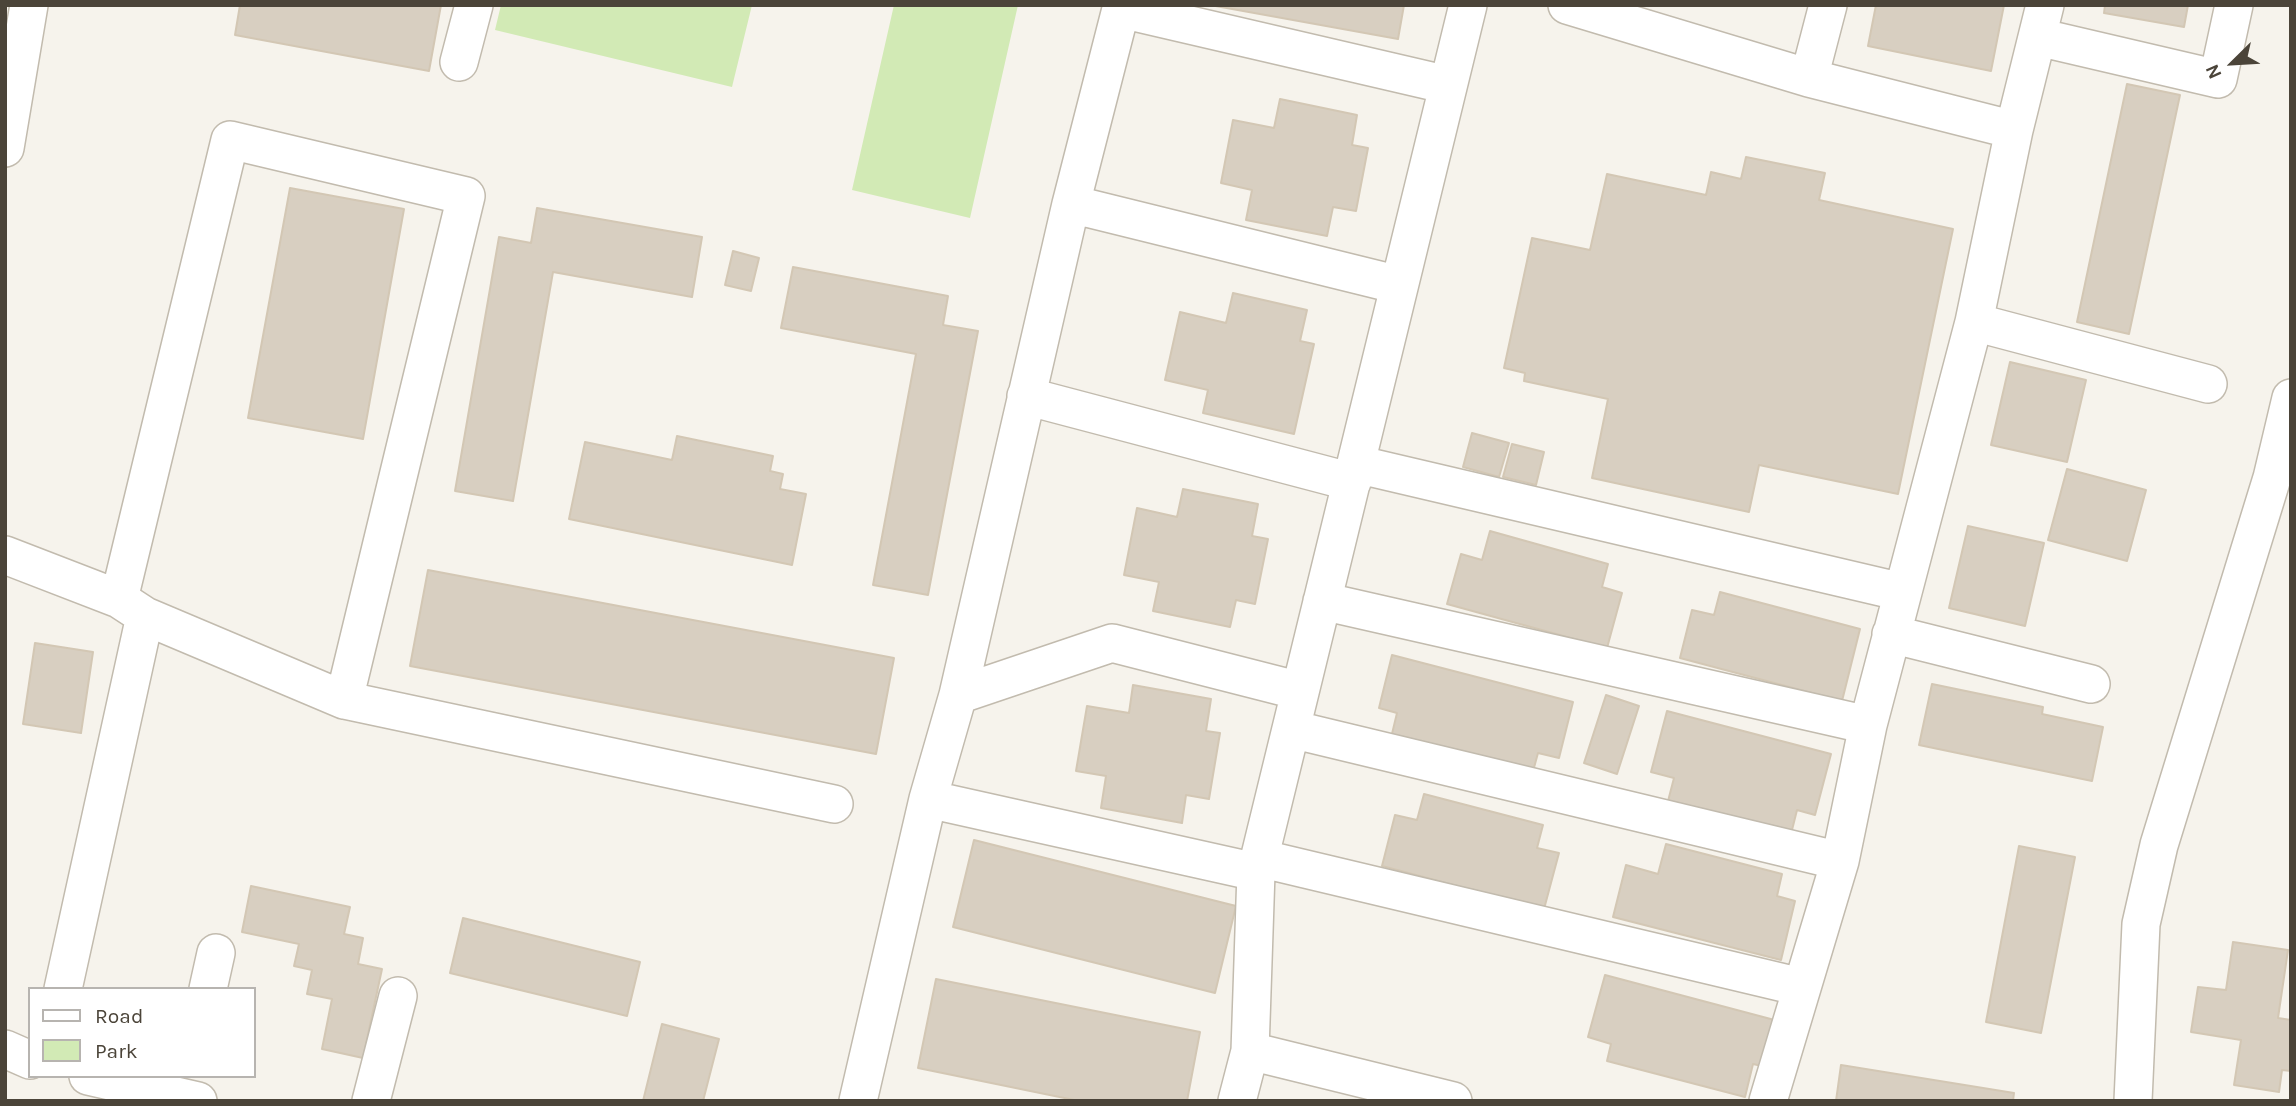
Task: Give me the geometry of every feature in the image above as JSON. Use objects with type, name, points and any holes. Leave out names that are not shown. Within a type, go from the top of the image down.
[{"type":"street","points":[[5,148],[29,5]]},
{"type":"street","points":[[459,62],[474,5]]},
{"type":"street","points":[[1237,1101],[1250,1051],[1257,865],[1468,5]]},
{"type":"street","points":[[1567,5],[1809,78],[2014,130]]},
{"type":"street","points":[[1809,78],[1828,5]]},
{"type":"street","points":[[1768,1101],[1840,861],[1868,725],[1975,322],[2014,130],[2042,21],[2218,79],[2234,5]]},
{"type":"street","points":[[858,1101],[928,799],[958,695],[1071,204],[1122,7],[1448,85]]},
{"type":"street","points":[[63,987],[132,608],[230,140],[466,196],[344,700]]},
{"type":"street","points":[[1071,204],[1399,285]]},
{"type":"street","points":[[1975,322],[2208,384]]},
{"type":"street","points":[[1026,396],[1354,473],[1902,592]]},
{"type":"street","points":[[2133,1101],[2140,936],[2147,897],[2159,845],[2272,478],[2291,398]]},
{"type":"street","points":[[5,555],[344,700],[834,804]]},
{"type":"street","points":[[1322,601],[1868,725]]},
{"type":"street","points":[[1891,634],[2091,684]]},
{"type":"street","points":[[958,695],[1112,643],[1300,691]]},
{"type":"street","points":[[1291,729],[1840,861]]},
{"type":"street","points":[[928,799],[1257,865],[1801,987]]},
{"type":"street","points":[[208,987],[216,953]]},
{"type":"street","points":[[371,1101],[398,996]]},
{"type":"street","points":[[5,1049],[28,1059]]},
{"type":"street","points":[[1250,1051],[1453,1101]]},
{"type":"street","points":[[101,1078],[189,1091]]},
{"type":"green space","points":[[501,5],[752,5],[732,87],[495,30]]},
{"type":"green space","points":[[894,5],[1018,5],[970,218],[852,190]]},
{"type":"building","points":[[240,5],[441,5],[429,71],[235,35]]},
{"type":"building","points":[[1210,5],[1404,5],[1398,39]]},
{"type":"building","points":[[1876,5],[2004,5],[1991,71],[1868,46]]},
{"type":"building","points":[[2105,5],[2188,5],[2184,27],[2104,13]]},
{"type":"building","points":[[2127,84],[2180,95],[2129,334],[2077,322]]},
{"type":"building","points":[[1280,99],[1357,115],[1352,145],[1368,148],[1356,211],[1333,207],[1327,236],[1246,220],[1252,190],[1221,183],[1233,120],[1274,128]]},
{"type":"building","points":[[1746,157],[1825,173],[1819,200],[1953,229],[1898,494],[1759,465],[1749,512],[1592,478],[1608,399],[1524,381],[1525,373],[1504,368],[1532,238],[1590,250],[1607,174],[1706,195],[1711,172],[1741,179]]},
{"type":"building","points":[[290,188],[404,209],[363,439],[248,418]]},
{"type":"building","points":[[537,208],[702,237],[692,297],[553,272],[513,501],[455,491],[499,237],[531,243]]},
{"type":"building","points":[[733,251],[759,258],[751,291],[725,285]]},
{"type":"building","points":[[793,267],[948,296],[943,325],[978,331],[928,595],[873,585],[916,354],[781,328]]},
{"type":"building","points":[[1233,293],[1307,310],[1300,341],[1314,344],[1294,434],[1203,413],[1208,390],[1165,380],[1180,312],[1226,323]]},
{"type":"building","points":[[2010,362],[2086,380],[2067,462],[1991,445]]},
{"type":"building","points":[[1472,433],[1509,443],[1499,477],[1463,467]]},
{"type":"building","points":[[677,436],[773,456],[770,471],[783,474],[780,489],[806,494],[792,565],[569,519],[585,442],[672,460]]},
{"type":"building","points":[[1512,444],[1544,452],[1536,485],[1503,477]]},
{"type":"building","points":[[2067,469],[2146,490],[2127,561],[2048,540]]},
{"type":"building","points":[[1183,489],[1258,504],[1252,536],[1268,539],[1255,604],[1236,600],[1230,627],[1153,611],[1159,582],[1124,575],[1137,508],[1177,517]]},
{"type":"building","points":[[1968,526],[2044,543],[2025,626],[1949,608]]},
{"type":"building","points":[[1490,531],[1608,564],[1602,587],[1622,593],[1607,648],[1447,604],[1461,554],[1482,560]]},
{"type":"building","points":[[428,570],[894,658],[876,754],[410,666]]},
{"type":"building","points":[[1720,592],[1860,629],[1842,701],[1680,658],[1692,610],[1714,615]]},
{"type":"building","points":[[35,643],[93,652],[81,733],[23,724]]},
{"type":"building","points":[[1392,655],[1573,702],[1559,758],[1538,753],[1532,775],[1391,738],[1397,713],[1379,708]]},
{"type":"building","points":[[1932,684],[2043,707],[2042,714],[2103,727],[2092,781],[1919,745]]},
{"type":"building","points":[[1133,685],[1211,699],[1206,731],[1220,733],[1209,799],[1186,795],[1182,823],[1101,808],[1106,776],[1076,771],[1087,706],[1129,713]]},
{"type":"building","points":[[1606,695],[1639,706],[1617,774],[1584,763]]},
{"type":"building","points":[[1667,711],[1831,754],[1815,815],[1797,810],[1790,838],[1667,805],[1674,778],[1651,772]]},
{"type":"building","points":[[1424,794],[1543,825],[1537,848],[1559,853],[1544,909],[1382,866],[1395,815],[1417,820]]},
{"type":"building","points":[[974,840],[1236,906],[1215,993],[953,927]]},
{"type":"building","points":[[1666,844],[1782,874],[1777,896],[1795,901],[1781,960],[1613,917],[1626,865],[1658,874]]},
{"type":"building","points":[[2019,846],[2075,857],[2041,1033],[1986,1022]]},
{"type":"building","points":[[251,886],[350,907],[344,934],[363,938],[358,964],[382,969],[363,1058],[322,1049],[332,999],[307,994],[312,970],[294,966],[299,944],[242,932]]},
{"type":"building","points":[[463,918],[640,962],[627,1016],[450,973]]},
{"type":"building","points":[[2233,942],[2288,950],[2278,1018],[2291,1020],[2291,1071],[2282,1070],[2279,1092],[2234,1085],[2241,1040],[2191,1032],[2198,987],[2226,990]]},
{"type":"building","points":[[1605,975],[1782,1022],[1771,1068],[1753,1064],[1745,1097],[1607,1061],[1611,1044],[1588,1037]]},
{"type":"building","points":[[936,979],[1200,1032],[1187,1101],[1079,1101],[918,1068]]},
{"type":"building","points":[[662,1024],[719,1039],[703,1101],[643,1101]]},
{"type":"building","points":[[1841,1065],[2014,1093],[2013,1101],[1836,1101]]}]
